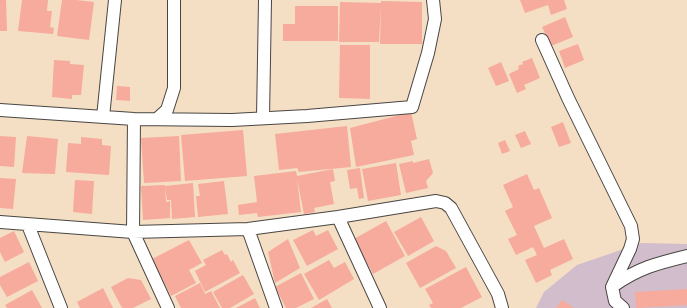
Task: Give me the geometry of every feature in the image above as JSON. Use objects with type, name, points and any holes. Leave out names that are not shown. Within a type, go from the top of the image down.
[{"type":"street","points":[[103,117],[114,0]]},
{"type":"street","points":[[157,119],[167,110],[174,88],[174,0]]},
{"type":"street","points":[[263,118],[265,0]]},
{"type":"street","points":[[0,110],[134,119],[232,120],[412,107],[428,53],[435,19],[433,0]]},
{"type":"street","points":[[542,40],[572,106],[631,226],[633,239],[630,249],[612,287],[615,301],[624,308]]},
{"type":"street","points":[[134,119],[133,232],[168,308]]},
{"type":"street","points":[[0,222],[133,232],[248,229],[338,217],[436,201],[445,203],[450,208],[498,294],[502,308]]},
{"type":"street","points":[[338,217],[380,308]]},
{"type":"street","points":[[28,225],[61,308]]},
{"type":"street","points":[[248,229],[276,308]]},
{"type":"street","points":[[612,287],[628,276],[654,264],[687,256]]},
{"type":"shaded area","points":[[641,243],[687,244],[687,308],[536,308],[544,292],[577,265]]},
{"type":"building","points":[[0,0],[6,0],[7,31],[0,31]]},
{"type":"building","points":[[22,0],[48,0],[47,11],[52,11],[50,27],[54,28],[53,34],[18,31]]},
{"type":"building","points":[[62,0],[94,2],[89,40],[57,36]]},
{"type":"building","points":[[520,0],[564,0],[567,9],[551,15],[548,5],[525,13]]},
{"type":"building","points":[[381,1],[422,2],[422,44],[380,44],[381,5],[379,42],[339,42],[340,2],[381,3]]},
{"type":"building","points":[[295,6],[338,6],[338,41],[283,41],[283,24],[295,24]]},
{"type":"building","points":[[565,17],[573,37],[551,46],[542,27]]},
{"type":"building","points":[[578,44],[584,60],[565,68],[559,51]]},
{"type":"building","points":[[340,45],[370,45],[370,99],[339,98]]},
{"type":"building","points":[[532,58],[540,78],[524,85],[526,89],[517,93],[509,74],[519,69],[518,66],[523,64],[522,62]]},
{"type":"building","points":[[54,60],[70,61],[70,64],[84,65],[81,95],[72,95],[72,99],[52,97]]},
{"type":"building","points":[[501,62],[509,81],[496,86],[488,68]]},
{"type":"building","points":[[117,86],[130,87],[130,101],[116,100]]},
{"type":"building","points":[[411,112],[417,139],[411,141],[414,155],[356,167],[350,128]]},
{"type":"building","points":[[563,122],[571,143],[559,147],[551,127]]},
{"type":"building","points":[[347,126],[351,167],[299,172],[297,168],[279,170],[275,134]]},
{"type":"building","points":[[243,130],[247,176],[185,181],[181,135]]},
{"type":"building","points":[[525,131],[531,144],[521,148],[515,135]]},
{"type":"building","points":[[0,136],[16,137],[14,167],[0,166]]},
{"type":"building","points":[[27,136],[58,139],[55,174],[22,173]]},
{"type":"building","points":[[179,136],[181,181],[144,183],[141,138]]},
{"type":"building","points":[[81,137],[102,139],[102,145],[111,146],[109,175],[66,172],[68,143],[81,144]]},
{"type":"building","points":[[505,140],[510,151],[502,154],[498,143]]},
{"type":"building","points":[[429,159],[433,173],[426,181],[428,188],[406,193],[399,164],[413,161],[413,163]]},
{"type":"building","points":[[396,163],[401,195],[368,201],[362,169]]},
{"type":"building","points":[[360,168],[364,198],[359,199],[357,188],[350,189],[347,170]]},
{"type":"building","points":[[333,169],[335,181],[330,182],[334,204],[314,208],[315,212],[304,214],[297,179],[301,212],[258,217],[257,213],[239,215],[238,205],[257,202],[254,176],[296,171],[297,176]]},
{"type":"building","points":[[527,174],[534,190],[539,188],[552,218],[534,226],[544,248],[564,239],[573,259],[550,270],[552,275],[536,283],[525,260],[537,255],[533,247],[516,255],[508,239],[517,235],[505,211],[513,207],[503,185]]},
{"type":"building","points":[[0,178],[16,179],[13,209],[0,208]]},
{"type":"building","points":[[75,180],[94,181],[92,214],[73,212]]},
{"type":"building","points":[[224,181],[228,214],[198,217],[196,196],[200,196],[198,184]]},
{"type":"building","points":[[193,183],[195,217],[172,219],[171,200],[167,200],[165,186]]},
{"type":"building","points":[[165,185],[166,202],[170,201],[170,218],[143,220],[141,186]]},
{"type":"building","points":[[421,217],[434,241],[408,256],[394,232]]},
{"type":"building","points":[[386,221],[405,256],[373,274],[354,239]]},
{"type":"building","points":[[313,230],[316,236],[328,230],[338,249],[307,266],[293,240]]},
{"type":"building","points":[[14,231],[24,252],[5,262],[0,252],[0,238]]},
{"type":"building","points":[[288,239],[300,268],[275,283],[268,252]]},
{"type":"building","points":[[189,240],[202,263],[189,270],[196,283],[171,296],[152,259]]},
{"type":"building","points":[[436,246],[446,251],[456,268],[420,288],[406,263]]},
{"type":"building","points":[[222,250],[225,255],[227,254],[231,262],[233,260],[240,273],[205,292],[195,271],[206,265],[203,260]]},
{"type":"building","points":[[329,260],[334,268],[345,262],[354,279],[319,300],[304,274]]},
{"type":"building","points":[[29,262],[38,281],[7,297],[0,285],[0,277]]},
{"type":"building","points":[[466,267],[482,297],[461,308],[431,308],[429,305],[433,303],[425,289]]},
{"type":"building","points":[[301,273],[314,299],[296,308],[286,308],[275,287]]},
{"type":"building","points":[[243,275],[254,294],[230,308],[222,308],[213,292]]},
{"type":"building","points":[[128,278],[141,280],[151,299],[133,308],[122,308],[111,287]]},
{"type":"building","points":[[200,283],[205,294],[211,291],[220,308],[181,308],[175,296]]},
{"type":"building","points":[[103,288],[113,308],[80,308],[77,302]]},
{"type":"building","points":[[687,289],[687,305],[636,308],[635,292]]},
{"type":"building","points":[[32,290],[42,308],[7,308],[5,305]]},
{"type":"building","points":[[255,298],[260,308],[236,308]]},
{"type":"building","points":[[327,299],[332,308],[311,308]]},
{"type":"building","points":[[562,300],[574,308],[556,308]]}]
